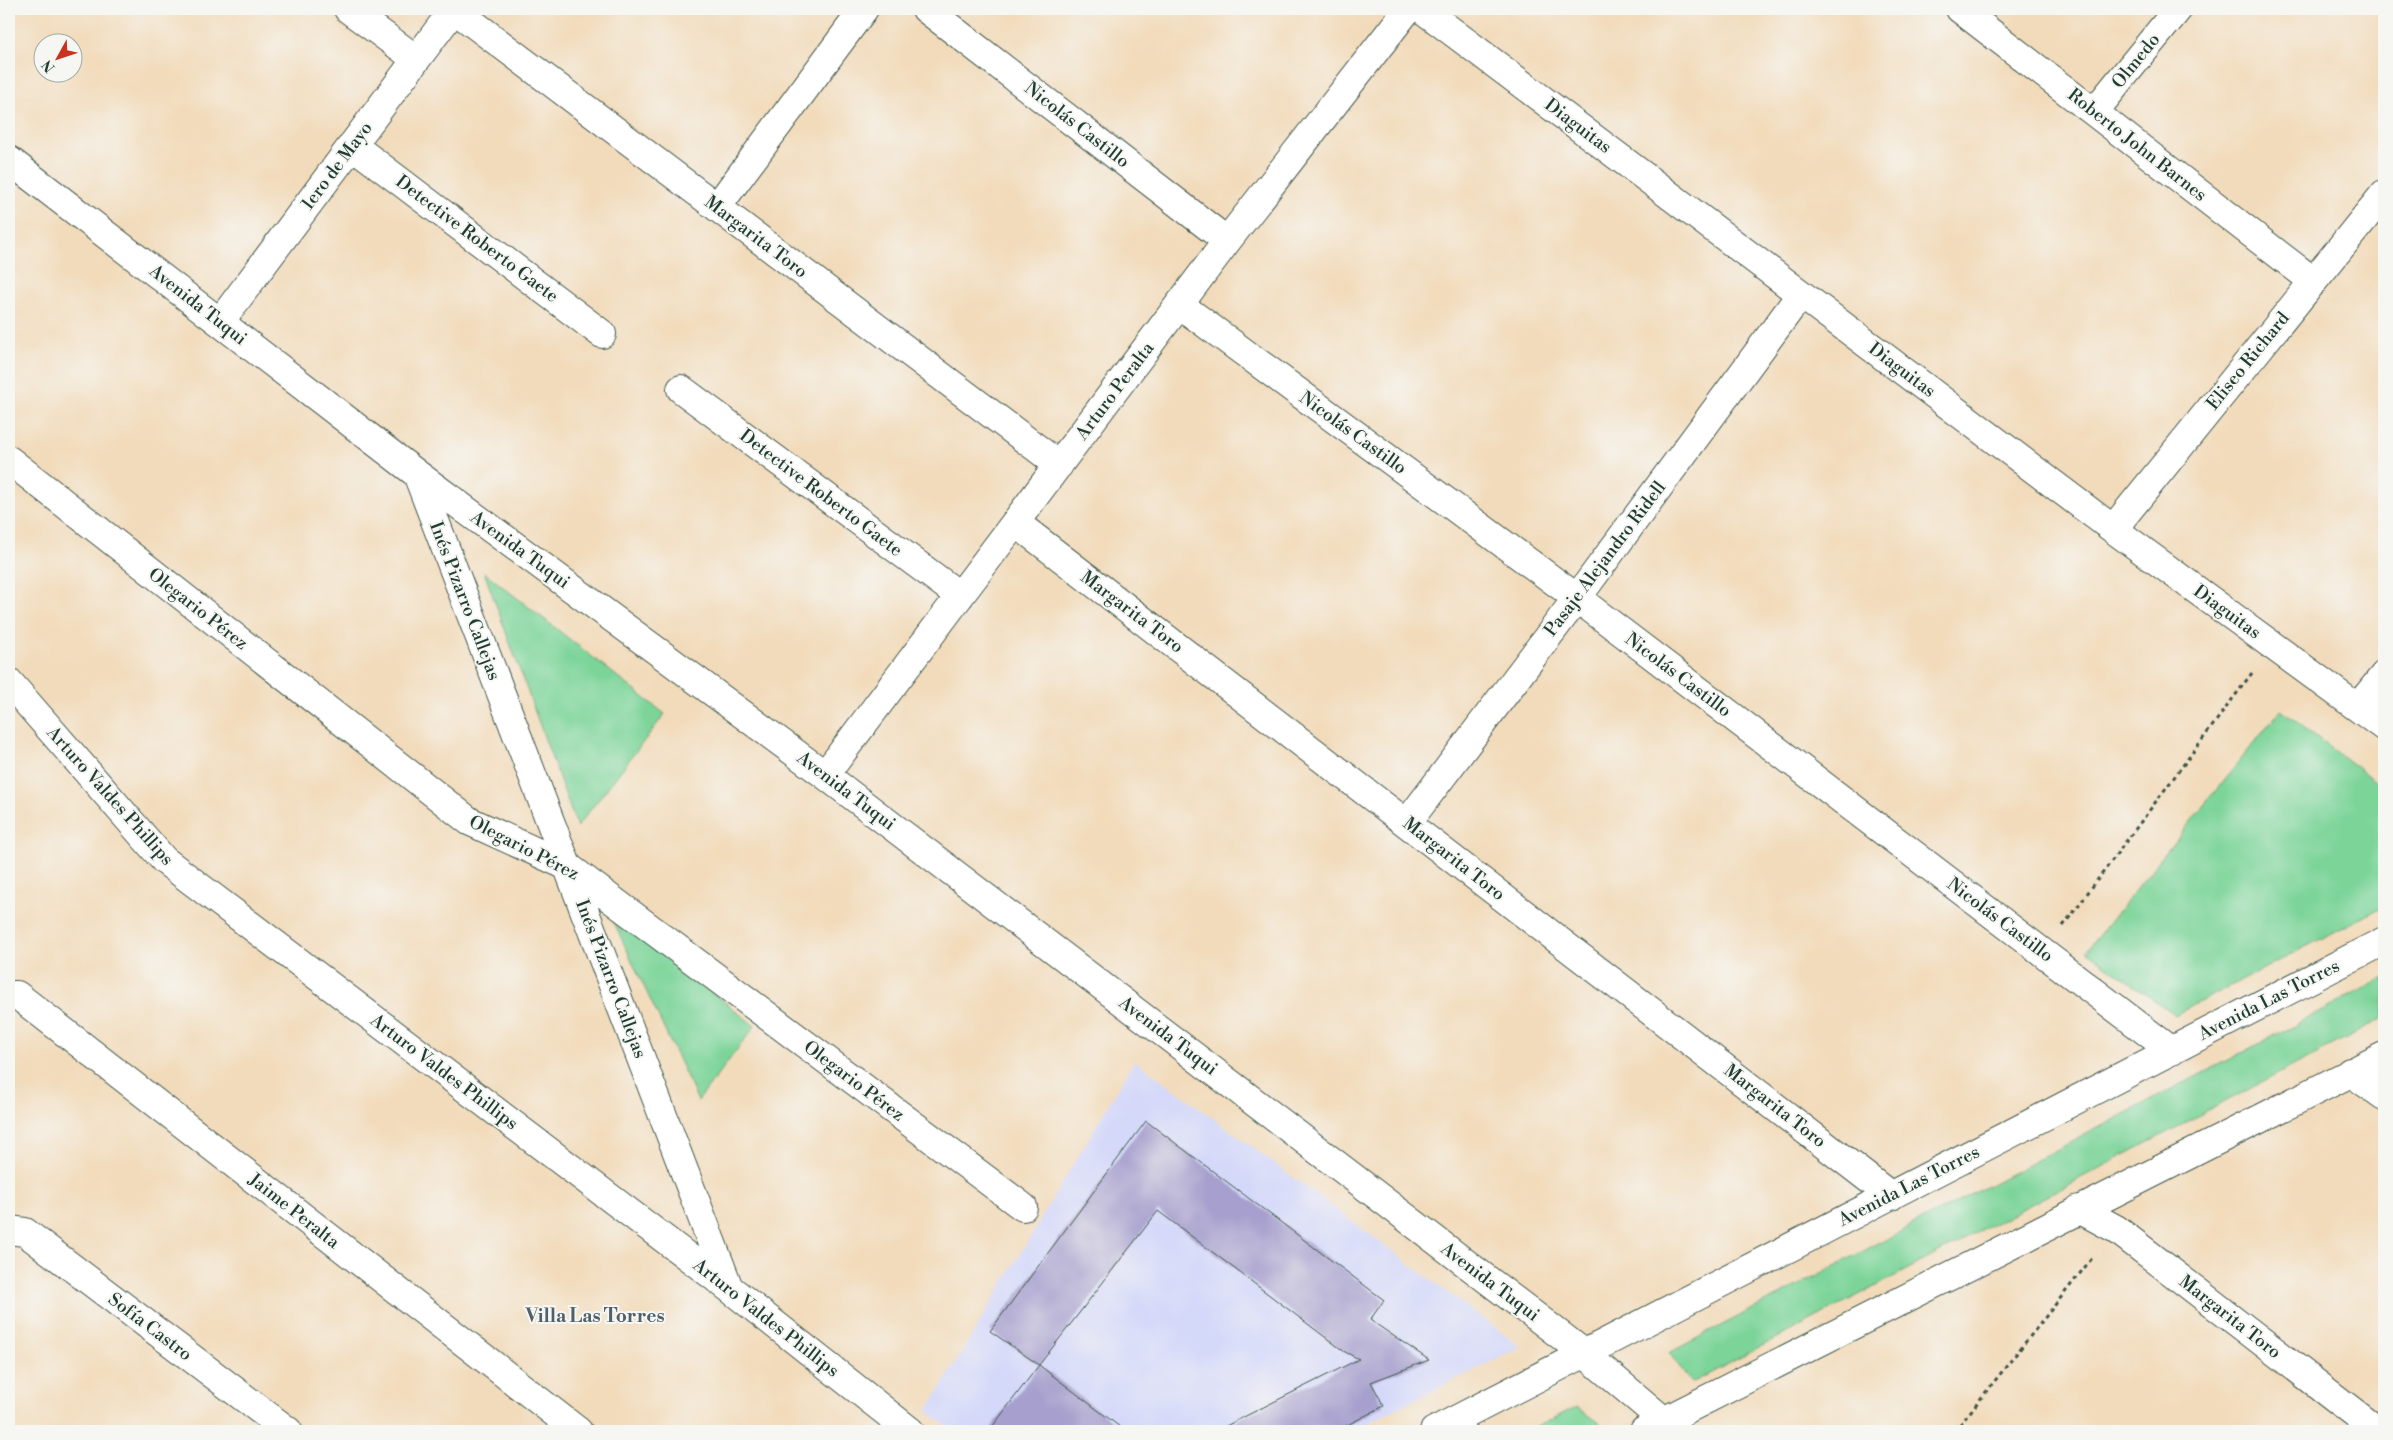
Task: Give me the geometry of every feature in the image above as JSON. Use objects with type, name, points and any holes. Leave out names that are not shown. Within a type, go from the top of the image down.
[{"type":"street","points":[[348,9],[416,60]]},
{"type":"street","name":"1ero de Mayo","points":[[220,322],[454,9]]},
{"type":"street","name":"Margarita Toro","points":[[454,9],[1059,466]]},
{"type":"street","points":[[717,207],[864,9]]},
{"type":"street","name":"Nicolás Castillo","points":[[926,9],[1227,242]]},
{"type":"street","name":"Arturo Peralta","points":[[825,775],[1227,242],[1408,9]]},
{"type":"street","name":"Diaguitas","points":[[1422,9],[2113,529],[2384,727]]},
{"type":"street","name":"Roberto John Barnes","points":[[1960,9],[2313,281]]},
{"type":"street","name":"Olmedo","points":[[2094,112],[2178,9]]},
{"type":"street","name":"Detective Roberto Gaete","points":[[352,145],[602,334]]},
{"type":"street","name":"Avenida Tuqui","points":[[9,160],[416,474],[825,775],[1585,1354],[1661,1428]]},
{"type":"street","name":"Eliseo Richard","points":[[2113,529],[2384,194]]},
{"type":"street","name":"Pasaje Alejandro Ridell","points":[[1407,823],[1577,598],[1801,294]]},
{"type":"street","name":"Nicolás Castillo","points":[[1180,305],[1577,598],[2172,1051]]},
{"type":"street","name":"Detective Roberto Gaete","points":[[681,389],[960,596]]},
{"type":"street","name":"Olegario Pérez","points":[[9,460],[469,822],[567,866],[1023,1207]]},
{"type":"street","name":"Inés Pizarro Callejas","points":[[416,474],[729,1288]]},
{"type":"street","name":"Margarita Toro","points":[[1016,523],[1891,1196]]},
{"type":"street","points":[[2358,707],[2384,675]]},
{"type":"street","name":"Arturo Valdes Phillips","points":[[9,682],[164,860],[729,1288],[910,1431]]},
{"type":"street","name":"Avenida Las Torres","points":[[1434,1431],[2384,941]]},
{"type":"street","name":"Jaime Peralta","points":[[9,994],[17,995],[578,1431]]},
{"type":"street","points":[[1661,1428],[2079,1209],[2384,1056]]},
{"type":"street","points":[[2350,1072],[2384,1096]]},
{"type":"street","name":"Margarita Toro","points":[[2079,1209],[2116,1229],[2378,1431]]},
{"type":"street","name":"Sofía Castro","points":[[9,1230],[24,1232],[288,1431]]},
{"type":"path","points":[[2043,953],[2273,645]]},
{"type":"path","points":[[1955,1431],[2116,1229]]},
{"type":"shaded area","points":[[1135,1060],[1521,1347],[1352,1431],[953,1431],[927,1411]]},
{"type":"green space","points":[[484,572],[665,714],[577,827]]},
{"type":"green space","points":[[2281,710],[2384,788],[2384,906],[2175,1015],[2086,951]]},
{"type":"green space","points":[[608,910],[755,1026],[698,1101]]},
{"type":"green space","points":[[2384,978],[2384,1018],[1692,1383],[1669,1353]]},
{"type":"green space","points":[[1576,1407],[1602,1425],[1591,1431],[1529,1431]]},
{"type":"building","points":[[1146,1121],[1384,1300],[1370,1320],[1429,1360],[1371,1382],[1384,1406],[1336,1431],[1216,1431],[1359,1359],[1345,1352],[1158,1211],[1039,1365],[990,1331]]},
{"type":"building","points":[[1039,1365],[1120,1427],[1117,1431],[989,1431]]},
{"type":"district","name":"Villa Las Torres","points":[[595,1316]]}]
